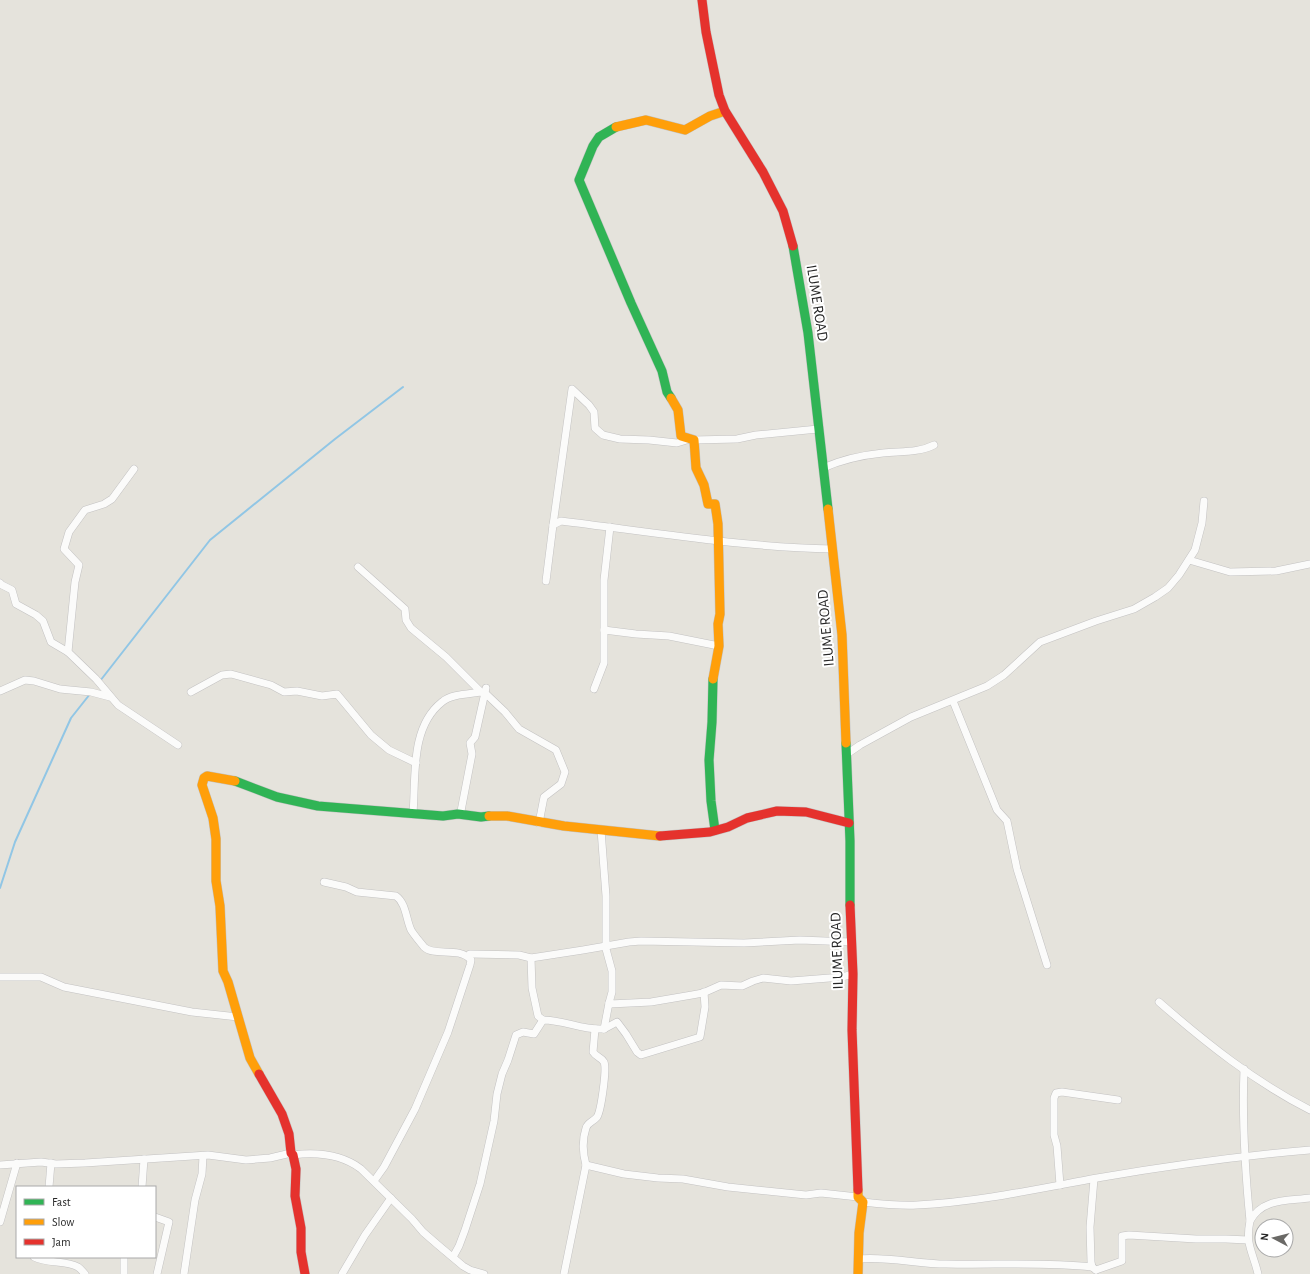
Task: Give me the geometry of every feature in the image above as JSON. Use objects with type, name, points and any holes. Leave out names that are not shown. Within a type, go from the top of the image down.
[{"type":"street","name":"ILUME ROAD","points":[[702,0],[706,32],[719,95],[725,111],[763,172],[783,211],[793,243],[808,333],[842,635],[853,974],[852,1030],[860,1200],[858,1274]]},
{"type":"street","points":[[692,440],[681,436],[678,410],[667,392],[662,371],[631,303],[579,180],[599,137],[616,127],[646,120],[685,130],[710,116],[725,111]]},
{"type":"street","points":[[546,581],[572,390],[589,405],[594,412],[595,428],[603,435],[620,439],[677,443],[692,440],[737,438],[818,429]]},
{"type":"street","points":[[692,440],[696,468],[704,485],[708,504],[715,504],[718,541],[720,614],[719,646],[713,675],[712,722],[709,760],[711,801],[715,830]]},
{"type":"street","points":[[823,468],[833,463],[864,456],[882,453],[915,451],[934,445]]},
{"type":"street","points":[[68,652],[75,582],[79,566],[64,549],[69,532],[85,510],[104,504],[112,499],[134,468]]},
{"type":"street","points":[[847,754],[860,745],[911,717],[987,686],[1009,670],[1040,642],[1089,623],[1134,609],[1168,588],[1195,550],[1199,536],[1204,500]]},
{"type":"street","points":[[553,525],[561,521],[718,541],[791,548],[832,549]]},
{"type":"street","points":[[594,690],[604,663],[604,580],[610,527]]},
{"type":"street","points":[[1188,560],[1230,572],[1276,571],[1310,564]]},
{"type":"street","points":[[358,567],[405,609],[406,620],[411,628],[484,691],[505,712],[519,729],[556,750],[565,772],[561,784],[544,797],[539,823]]},
{"type":"street","points":[[0,583],[12,590],[16,604],[36,615],[43,621],[51,642],[68,652],[118,705],[178,745]]},
{"type":"street","points":[[604,630],[669,636],[719,646]]},
{"type":"street","points":[[192,692],[222,675],[230,674],[271,685],[284,692],[297,691],[322,696],[337,694],[371,735],[389,750],[416,763]]},
{"type":"street","points":[[0,691],[25,680],[34,681],[60,689],[91,692],[111,697]]},
{"type":"street","points":[[413,813],[417,748],[421,732],[433,711],[442,702],[448,699],[484,691]]},
{"type":"street","points":[[461,811],[472,754],[470,743],[474,737],[484,691]]},
{"type":"street","points":[[952,701],[997,810],[1007,821],[1017,869],[1047,964]]},
{"type":"street","points":[[306,1274],[301,1252],[301,1228],[295,1196],[296,1170],[289,1134],[282,1114],[250,1058],[228,982],[223,971],[220,906],[216,881],[216,839],[213,818],[202,785],[204,778],[207,776],[231,780],[277,797],[318,806],[443,816],[458,814],[481,817],[493,815],[507,816],[539,823],[660,836],[715,830],[748,818],[777,811],[806,812],[849,823]]},
{"type":"street","points":[[601,830],[606,896],[606,945],[612,971],[612,992],[604,1029]]},
{"type":"street","points":[[324,882],[346,887],[357,892],[396,896],[400,898],[411,930],[425,948],[430,950],[448,951],[467,956],[471,960],[448,1032],[415,1109],[384,1167],[374,1181]]},
{"type":"street","points":[[470,954],[519,955],[531,958],[606,945],[641,941],[744,943],[800,940],[851,942]]},
{"type":"street","points":[[531,958],[532,988],[538,1016],[543,1020],[567,1023],[585,1029],[595,1030],[604,1029],[617,1022],[641,1056],[700,1037],[705,1007],[704,992]]},
{"type":"street","points":[[609,1003],[612,1005],[651,1002],[692,995],[721,985],[742,986],[763,978],[790,981],[842,978],[853,974]]},
{"type":"street","points":[[0,977],[41,978],[64,987],[192,1012],[238,1017]]},
{"type":"street","points":[[1159,1002],[1196,1034],[1244,1069],[1289,1099],[1310,1110]]},
{"type":"street","points":[[453,1257],[465,1230],[480,1184],[494,1120],[497,1094],[514,1039],[518,1033],[524,1032],[534,1034],[543,1020]]},
{"type":"street","points":[[564,1274],[586,1166],[583,1155],[586,1129],[589,1123],[597,1117],[600,1110],[605,1074],[605,1065],[602,1059],[595,1056],[593,1052],[595,1030]]},
{"type":"street","points":[[1244,1069],[1242,1102],[1244,1157],[1250,1221],[1248,1240],[1258,1274]]},
{"type":"street","points":[[1060,1185],[1057,1146],[1054,1135],[1054,1098],[1056,1093],[1062,1092],[1118,1100]]},
{"type":"street","points":[[586,1166],[624,1174],[683,1179],[728,1187],[806,1195],[821,1193],[860,1200],[916,1205],[990,1198],[1094,1179],[1244,1157],[1310,1150]]},
{"type":"street","points":[[0,1164],[41,1162],[85,1164],[203,1156],[246,1160],[292,1154],[322,1154],[333,1156],[354,1163],[374,1181],[423,1232],[470,1272],[484,1274]]},
{"type":"street","points":[[184,1274],[195,1200],[202,1174],[203,1156]]},
{"type":"street","points":[[142,1186],[144,1159]]},
{"type":"street","points":[[0,1222],[17,1163]]},
{"type":"street","points":[[49,1186],[51,1163]]},
{"type":"street","points":[[1094,1179],[1090,1227],[1094,1270]]},
{"type":"street","points":[[342,1274],[365,1235],[391,1198]]},
{"type":"street","points":[[1250,1221],[1257,1211],[1271,1202],[1310,1198]]},
{"type":"street","points":[[156,1217],[169,1222],[157,1274]]},
{"type":"street","points":[[858,1259],[874,1258],[945,1264],[1065,1264],[1094,1270],[1122,1261],[1122,1236],[1129,1235],[1248,1240]]},
{"type":"street","points":[[37,1258],[47,1262],[78,1267],[85,1274]]},
{"type":"street","points":[[124,1258],[124,1274]]},
{"type":"waterway","points":[[100,681],[210,540],[335,439],[403,387]]},
{"type":"waterway","points":[[0,888],[15,842],[71,718],[90,694]]},
{"type":"traffic: fast","points":[[616,127],[599,137],[593,146],[579,180],[631,303],[662,371],[667,392],[671,398]]},
{"type":"traffic: fast","points":[[793,246],[808,333],[828,509]]},
{"type":"traffic: fast","points":[[713,679],[709,760],[711,801],[715,830]]},
{"type":"traffic: fast","points":[[846,743],[850,841],[850,905]]},
{"type":"traffic: fast","points":[[235,781],[277,797],[318,806],[443,816],[458,814],[481,817],[489,816]]},
{"type":"traffic: slow","points":[[616,127],[646,120],[685,130],[710,116],[725,111]]},
{"type":"traffic: slow","points":[[671,398],[678,410],[681,436],[694,440],[696,468],[704,485],[708,504],[715,504],[718,524],[720,614],[718,624],[719,646],[713,679]]},
{"type":"traffic: slow","points":[[828,509],[842,635],[846,743]]},
{"type":"traffic: slow","points":[[235,781],[207,776],[204,778],[202,785],[213,818],[216,839],[216,881],[220,906],[223,971],[228,982],[250,1058],[259,1074]]},
{"type":"traffic: slow","points":[[489,816],[507,816],[564,826],[660,836]]},
{"type":"traffic: slow","points":[[858,1190],[858,1197],[863,1202],[859,1233],[858,1274]]},
{"type":"traffic: jam","points":[[702,0],[706,32],[719,95],[725,111],[763,172],[783,211],[793,246]]},
{"type":"traffic: jam","points":[[660,836],[710,832],[728,827],[747,818],[777,811],[806,812],[849,823]]},
{"type":"traffic: jam","points":[[850,905],[853,974],[852,1030],[858,1190]]},
{"type":"traffic: jam","points":[[259,1074],[282,1114],[289,1134],[291,1153],[293,1155],[296,1169],[295,1196],[301,1228],[301,1252],[305,1274]]}]
